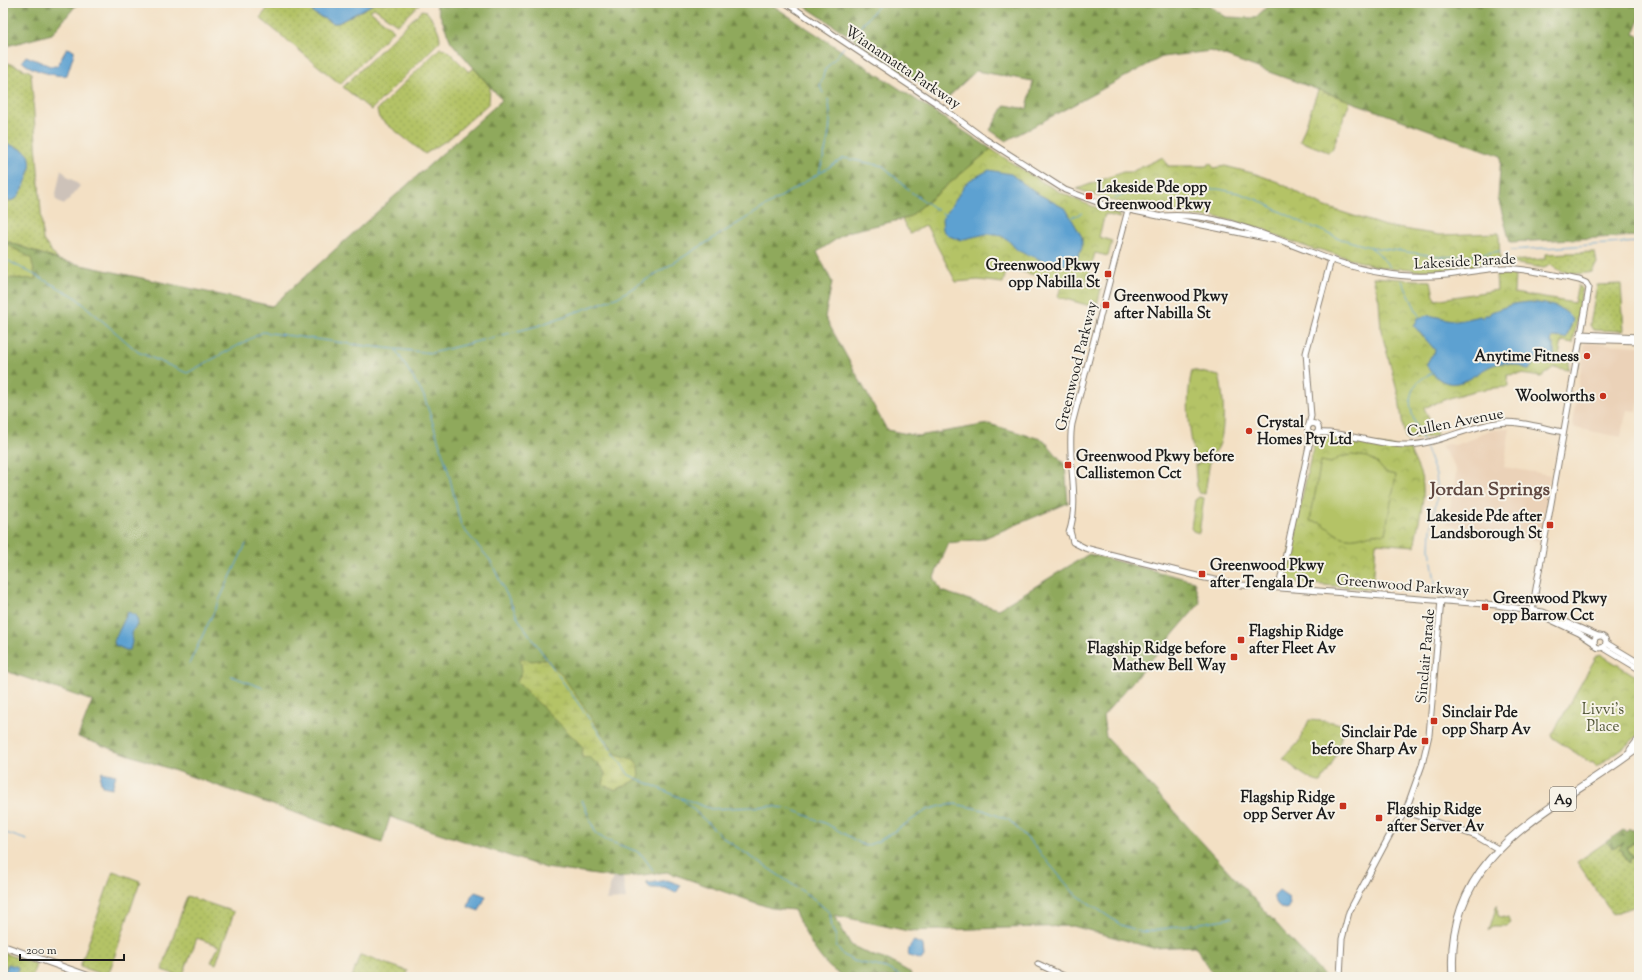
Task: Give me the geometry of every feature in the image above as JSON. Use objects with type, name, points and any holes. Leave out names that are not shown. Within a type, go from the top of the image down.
[{"type":"highway","name":"A9","points":[[1630,752],[1639,740]]},
{"type":"highway","name":"A9","points":[[1453,977],[1454,945],[1461,913],[1478,876],[1498,849],[1542,813],[1639,747]]},
{"type":"main road","points":[[3,946],[91,977]]},
{"type":"street","name":"Wianamatta Parkway","points":[[786,3],[939,105],[1006,153]]},
{"type":"street","name":"Lakeside Parade","points":[[1006,153],[1046,179],[1074,194],[1098,203],[1278,240],[1331,260],[1366,270],[1404,276],[1439,276],[1504,268],[1583,281],[1588,285],[1581,336],[1532,611]]},
{"type":"street","name":"Greenwood Parkway","points":[[1128,210],[1072,424],[1070,441],[1073,502],[1068,537],[1071,545],[1078,548],[1085,548],[1214,580],[1279,587],[1497,605],[1538,611],[1598,636],[1604,637],[1605,645],[1598,648],[1594,643],[1579,633],[1532,611]]},
{"type":"street","points":[[1279,587],[1310,442],[1309,425],[1311,416],[1306,353],[1331,260]]},
{"type":"street","points":[[1581,336],[1639,337]]},
{"type":"street","points":[[1581,336],[1639,342]]},
{"type":"street","name":"Cullen Avenue","points":[[1311,416],[1317,425],[1327,433]]},
{"type":"street","name":"Cullen Avenue","points":[[1316,434],[1327,433],[1387,444],[1416,445],[1430,443],[1498,423],[1521,424],[1564,432]]},
{"type":"street","points":[[1309,425],[1317,425],[1319,429],[1310,442]]},
{"type":"street","points":[[1309,433],[1316,434]]},
{"type":"street","name":"Sinclair Parade","points":[[1407,806],[1422,765],[1430,735],[1441,600]]},
{"type":"street","points":[[1594,643],[1598,636]]},
{"type":"street","points":[[1605,645],[1639,663]]},
{"type":"street","points":[[1605,645],[1639,669]]},
{"type":"street","points":[[1340,977],[1342,939],[1349,912],[1393,829],[1404,814],[1403,809],[1407,806],[1410,809],[1410,813]]},
{"type":"street","points":[[1404,814],[1407,815],[1410,813],[1476,836],[1498,849]]},
{"type":"street","points":[[1038,964],[1066,977]]},
{"type":"shaded area","points":[[61,169],[70,179],[71,178],[80,186],[64,205],[55,199]]},
{"type":"shaded area","points":[[1585,344],[1639,346],[1639,402],[1637,411],[1627,410],[1621,437],[1575,428],[1572,424]]},
{"type":"shaded area","points":[[1502,428],[1510,428],[1504,467],[1550,475],[1539,541],[1447,525],[1456,473],[1453,463],[1441,446],[1448,444],[1455,445],[1475,438],[1481,433]]},
{"type":"shaded area","points":[[613,877],[623,877],[626,899],[606,900]]},
{"type":"green space","points":[[3,3],[78,3],[52,34],[3,47]]},
{"type":"green space","points":[[272,3],[318,3],[312,8],[313,13],[333,23],[338,23],[375,3],[421,3],[398,25],[374,8],[370,11],[394,30],[340,84],[260,18]]},
{"type":"green space","points":[[435,3],[769,3],[991,149],[908,218],[847,232],[817,252],[832,282],[825,317],[887,430],[918,436],[989,424],[1044,440],[1065,465],[1068,503],[982,539],[949,543],[934,577],[941,591],[998,609],[1089,554],[1194,581],[1200,603],[1103,716],[1106,737],[1325,977],[1215,977],[1195,946],[1153,948],[1073,926],[908,931],[834,915],[851,945],[871,955],[890,961],[911,973],[910,977],[849,977],[840,974],[823,960],[809,940],[794,910],[771,908],[667,872],[618,878],[546,868],[390,817],[382,843],[78,737],[92,701],[3,670],[3,240],[58,260],[272,306],[502,100],[451,42]]},
{"type":"green space","points":[[800,3],[1206,3],[1226,17],[1255,18],[1271,3],[1639,3],[1639,21],[1634,34],[1639,36],[1639,236],[1510,242],[1498,198],[1501,156],[1211,51],[1162,57],[1006,141],[990,130],[1005,105],[1027,109],[1033,81],[976,71],[945,100]]},
{"type":"green space","points":[[422,10],[426,11],[438,29],[440,41],[371,110],[343,87]]},
{"type":"green space","points":[[440,48],[446,49],[469,72],[474,68],[490,87],[489,103],[450,138],[425,154],[379,118],[377,110]]},
{"type":"green space","points":[[3,61],[31,72],[43,240],[58,260],[3,240]]},
{"type":"green space","points":[[1318,90],[1350,101],[1332,150],[1328,152],[1300,141]]},
{"type":"green space","points":[[991,149],[1052,188],[1084,203],[1119,214],[1120,218],[1105,214],[1099,237],[1112,241],[1108,256],[1095,253],[1086,285],[1101,289],[1097,305],[1094,307],[1058,297],[1062,282],[1007,268],[1003,283],[978,280],[956,282],[926,225],[910,234],[902,219],[908,218]]},
{"type":"green space","points":[[1163,157],[1168,166],[1206,166],[1210,163],[1214,168],[1225,166],[1256,174],[1278,182],[1323,206],[1385,226],[1440,235],[1499,233],[1500,262],[1445,270],[1413,271],[1411,269],[1400,268],[1398,270],[1374,266],[1318,249],[1315,250],[1257,227],[1212,216],[1208,218],[1144,209],[1139,206],[1108,200],[1077,189],[1123,172],[1131,172]]},
{"type":"green space","points":[[3,242],[31,258],[36,279],[3,278]]},
{"type":"green space","points":[[1595,252],[1597,263],[1592,272],[1587,273],[1570,273],[1555,268],[1551,265],[1544,268],[1511,263],[1510,261],[1545,259],[1545,254]]},
{"type":"green space","points":[[1496,274],[1515,274],[1514,293],[1574,303],[1578,285],[1582,290],[1573,343],[1562,341],[1559,356],[1570,358],[1568,370],[1554,367],[1541,377],[1521,374],[1507,375],[1508,387],[1465,393],[1424,408],[1437,434],[1436,436],[1406,440],[1399,398],[1381,330],[1379,300],[1373,277],[1431,281],[1435,300],[1497,290]]},
{"type":"green space","points":[[1621,284],[1624,331],[1593,330],[1590,325],[1597,285]]},
{"type":"green space","points":[[1192,370],[1219,376],[1223,403],[1223,427],[1219,446],[1215,452],[1198,458],[1194,456],[1188,413]]},
{"type":"green space","points":[[1322,435],[1382,446],[1407,448],[1410,450],[1420,472],[1423,493],[1422,508],[1415,546],[1376,543],[1373,589],[1286,582],[1284,580],[1314,443],[1316,437]]},
{"type":"green space","points":[[1352,455],[1368,457],[1377,463],[1386,473],[1396,475],[1385,534],[1379,533],[1357,538],[1347,538],[1337,534],[1322,523],[1310,521],[1321,461],[1331,463],[1340,457]]},
{"type":"green space","points":[[1210,460],[1205,494],[1199,493],[1197,490],[1195,465]]},
{"type":"green space","points":[[1199,497],[1204,498],[1199,533],[1193,531],[1191,528],[1195,500]]},
{"type":"green space","name":"Livvi's Place","points":[[1600,654],[1639,678],[1639,734],[1627,745],[1596,767],[1593,762],[1591,763],[1553,738],[1552,735],[1596,657]]},
{"type":"green space","points":[[520,658],[532,661],[545,659],[561,673],[616,754],[635,760],[638,766],[639,778],[616,790],[603,785],[605,774],[602,768],[589,757],[582,758],[583,747],[517,682],[522,671]]},
{"type":"green space","points":[[1309,720],[1333,722],[1344,726],[1336,755],[1321,782],[1317,782],[1307,777],[1283,759],[1298,743]]},
{"type":"green space","points":[[1629,829],[1637,831],[1639,845],[1633,843],[1626,848],[1629,854],[1636,857],[1631,858],[1629,863],[1619,848],[1624,843],[1612,848],[1606,842],[1623,830],[1626,832]]},
{"type":"green space","points":[[1606,842],[1616,846],[1625,843],[1620,848],[1623,850],[1626,860],[1636,857],[1629,854],[1626,848],[1633,843],[1639,845],[1637,857],[1639,858],[1639,905],[1613,914],[1577,862]]},
{"type":"green space","points":[[113,871],[140,881],[108,976],[80,967]]},
{"type":"green space","points":[[187,896],[234,912],[216,964],[211,962],[219,946],[197,938],[182,977],[162,970]]},
{"type":"green space","points":[[1497,905],[1498,916],[1508,918],[1510,923],[1507,926],[1493,926],[1489,930]]},
{"type":"green space","points":[[3,953],[36,964],[32,977],[3,977]]},
{"type":"green space","points":[[360,955],[408,971],[406,977],[352,977]]},
{"type":"water","points":[[318,3],[375,3],[338,23],[333,23],[313,13],[312,8]]},
{"type":"water","points":[[67,48],[74,50],[74,53],[67,75],[63,76],[36,70],[22,61],[26,56],[50,66],[57,66]]},
{"type":"water","points":[[3,142],[26,152],[29,157],[30,169],[25,183],[16,199],[3,203]]},
{"type":"water","points":[[989,170],[1011,174],[1033,191],[1066,209],[1082,237],[1082,248],[1077,258],[1069,264],[1060,266],[1049,265],[1035,257],[1017,250],[1007,239],[997,234],[986,234],[960,240],[949,236],[943,230],[942,219],[968,181]]},
{"type":"water","points":[[1529,302],[1559,308],[1573,320],[1566,338],[1552,337],[1551,344],[1554,344],[1554,356],[1539,356],[1529,370],[1513,364],[1496,364],[1468,379],[1454,383],[1447,383],[1439,379],[1426,365],[1431,356],[1434,354],[1435,350],[1414,326],[1418,318],[1428,315],[1457,321],[1480,316],[1483,318],[1491,312],[1513,304]]},
{"type":"water","points":[[128,612],[136,615],[138,623],[131,633],[132,642],[130,650],[126,650],[115,645],[114,641]]},
{"type":"water","points":[[102,772],[116,775],[112,788],[102,786],[100,779]]},
{"type":"water","points":[[667,880],[681,885],[676,893],[665,888],[650,888],[646,883],[647,881],[650,883]]},
{"type":"water","points":[[1279,891],[1289,898],[1290,904],[1287,909],[1280,908],[1274,899],[1274,896]]},
{"type":"water","points":[[475,892],[486,896],[479,911],[468,907],[471,896]]},
{"type":"water","points":[[914,941],[923,945],[924,956],[921,960],[909,956],[909,948]]},
{"type":"water","points":[[8,964],[18,967],[17,977],[3,977]]},
{"type":"waterway","points":[[850,38],[881,3]]},
{"type":"waterway","points":[[823,93],[820,86],[825,70],[844,47]]},
{"type":"waterway","points":[[819,173],[827,145],[830,127],[830,109],[828,99]]},
{"type":"waterway","points":[[3,258],[74,296],[138,352],[187,373],[263,332],[432,353],[537,326],[618,297],[844,158],[883,166],[911,192],[937,210]]},
{"type":"waterway","points":[[1114,199],[1138,189],[1218,189],[1239,193],[1258,200],[1309,226]]},
{"type":"waterway","points":[[1070,218],[1082,213]]},
{"type":"waterway","points":[[1311,226],[1341,239],[1370,247],[1444,257],[1476,255],[1500,251]]},
{"type":"waterway","points":[[1511,250],[1639,242]]},
{"type":"waterway","points":[[1371,248],[1377,252],[1390,267]]},
{"type":"waterway","points":[[1402,281],[1419,316]]},
{"type":"waterway","points":[[396,350],[424,396],[448,470],[461,526],[490,560],[519,620],[629,775],[681,798],[726,840],[814,899],[830,913],[832,929],[836,936],[836,946],[842,954],[853,961],[886,968],[903,977]]},
{"type":"waterway","points":[[1423,441],[1412,412],[1410,403],[1411,394],[1421,379],[1432,373]]},
{"type":"waterway","points":[[1425,446],[1436,475],[1438,492],[1431,528],[1430,549],[1436,588]]},
{"type":"waterway","points":[[189,664],[246,544]]},
{"type":"waterway","points":[[231,676],[263,688]]},
{"type":"waterway","points":[[682,798],[711,809],[771,806],[791,809],[827,824],[865,846],[879,841],[927,810],[955,804],[983,810],[1009,820],[1030,841],[1074,893],[1121,925],[1143,932],[1232,918]]},
{"type":"waterway","points":[[582,800],[596,834],[608,841],[636,851],[642,855],[653,870]]},
{"type":"waterway","points":[[3,832],[27,840]]},
{"type":"place","name":"Lakeside Pde opp Greenwood Pkwy","points":[[1089,196]]},
{"type":"place","name":"Greenwood Pkwy opp Nabilla St","points":[[1108,274]]},
{"type":"place","name":"Greenwood Pkwy after Nabilla St","points":[[1106,305]]},
{"type":"place","name":"Anytime Fitness","points":[[1587,356]]},
{"type":"place","name":"Woolworths","points":[[1603,396]]},
{"type":"place","name":"Crystal Homes Pty Ltd","points":[[1249,431]]},
{"type":"place","name":"Greenwood Pkwy before Callistemon Cct","points":[[1068,465]]},
{"type":"place","name":"Lakeside Pde after Landsborough St","points":[[1550,525]]},
{"type":"place","name":"Greenwood Pkwy after Tengala Dr","points":[[1202,574]]},
{"type":"place","name":"Greenwood Pkwy opp Barrow Cct","points":[[1485,607]]},
{"type":"place","name":"Flagship Ridge after Fleet Av","points":[[1241,640]]},
{"type":"place","name":"Flagship Ridge before Mathew Bell Way","points":[[1234,657]]},
{"type":"place","name":"Sinclair Pde opp Sharp Av","points":[[1434,721]]},
{"type":"place","name":"Sinclair Pde before Sharp Av","points":[[1425,741]]},
{"type":"place","name":"Flagship Ridge opp Server Av","points":[[1343,806]]},
{"type":"place","name":"Flagship Ridge after Server Av","points":[[1379,818]]},
{"type":"district","name":"Jordan Springs","points":[[1490,488]]}]
